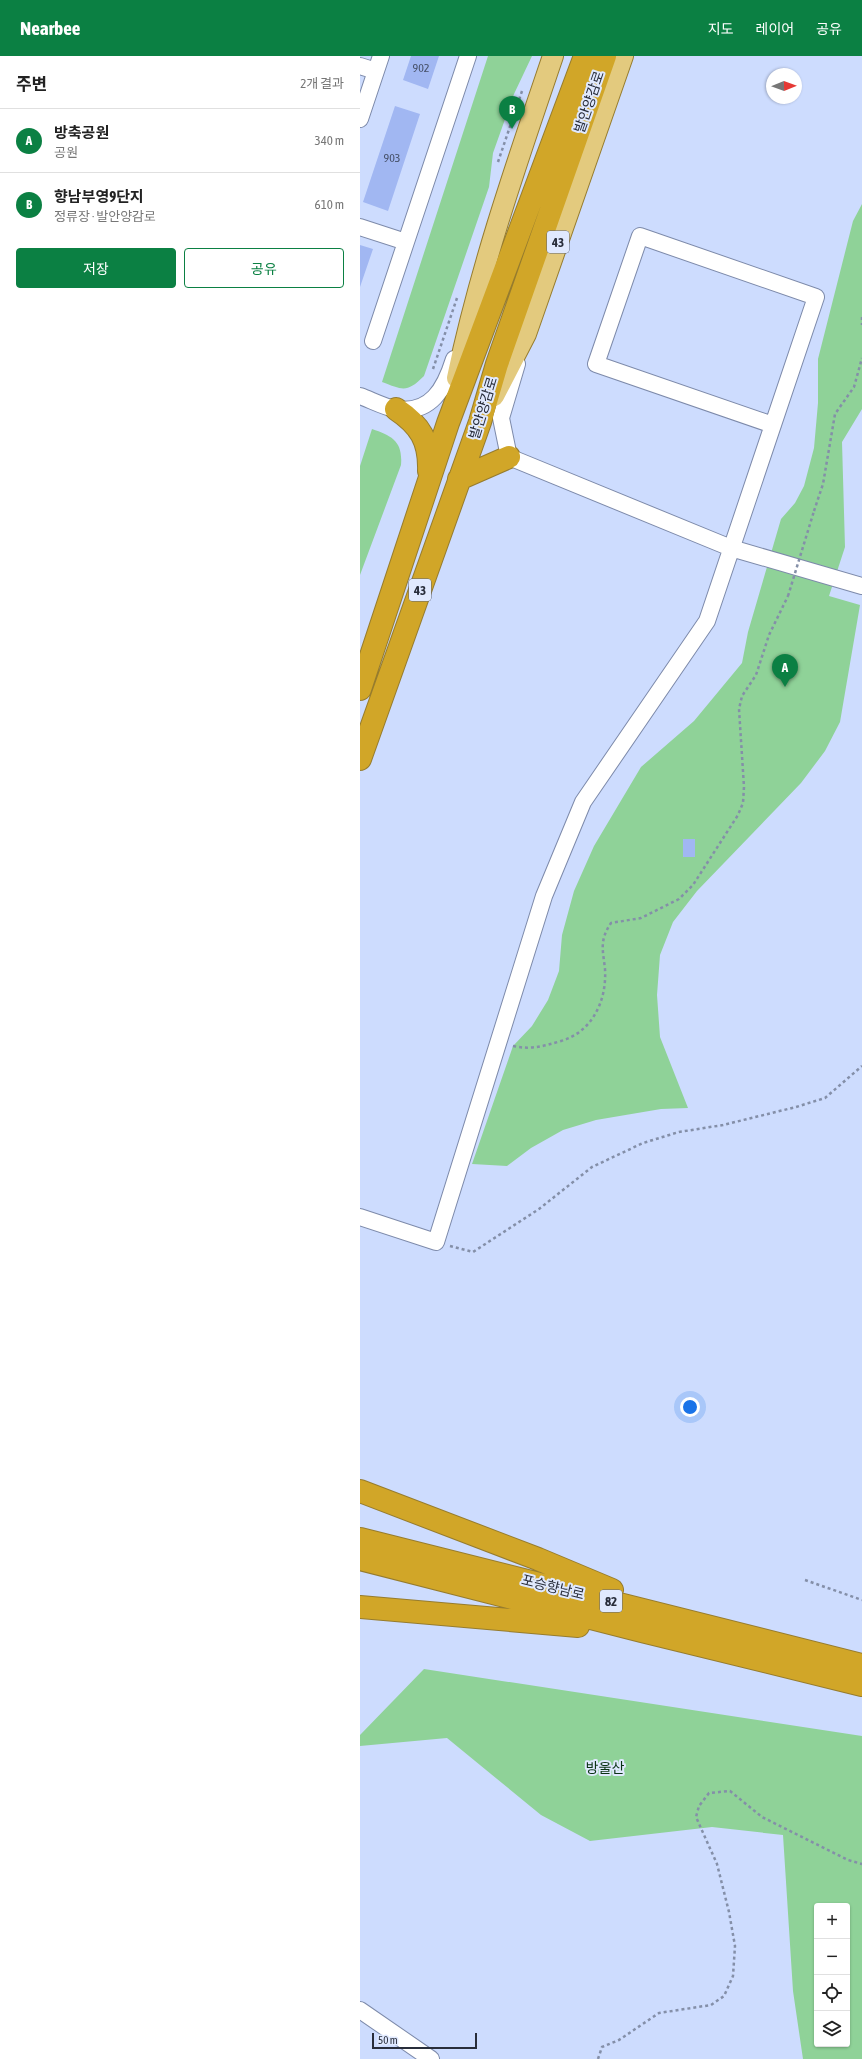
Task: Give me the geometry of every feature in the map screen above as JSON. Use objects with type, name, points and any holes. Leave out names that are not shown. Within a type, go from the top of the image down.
[{"type":"highway","name":"발안양감로","points":[[360,689],[448,423],[585,56]]},
{"type":"highway","name":"발안양감로","points":[[360,759],[480,422],[497,364],[605,56]]},
{"type":"highway","points":[[396,409],[409,418],[420,430],[430,459],[429,477]]},
{"type":"highway","points":[[459,479],[509,457]]},
{"type":"highway","points":[[360,1491],[538,1559],[676,1617]]},
{"type":"highway","name":"포승향남로","points":[[360,1539],[676,1617],[862,1665]]},
{"type":"highway","name":"포승향남로","points":[[360,1559],[862,1685]]},
{"type":"highway","points":[[360,1607],[642,1631]]},
{"type":"main road","name":"43","points":[[448,423],[468,329],[497,227],[553,56]]},
{"type":"main road","name":"43","points":[[480,422],[526,334],[623,56]]},
{"type":"street","points":[[373,341],[468,56]]},
{"type":"street","points":[[360,66],[378,63],[360,119]]},
{"type":"street","points":[[360,227],[406,242]]},
{"type":"street","points":[[360,396],[396,409],[425,406],[436,397],[445,384],[497,227]]},
{"type":"street","points":[[360,1216],[436,1242],[544,896],[583,802],[707,621],[816,297],[640,236],[596,364],[772,425]]},
{"type":"street","points":[[526,334],[501,418],[509,457],[731,548],[862,586]]},
{"type":"street","points":[[360,2010],[431,2059]]},
{"type":"path","points":[[498,164],[499,156],[522,90]]},
{"type":"path","points":[[432,371],[460,291]]},
{"type":"path","points":[[862,317],[862,325]]},
{"type":"path","points":[[513,1046],[527,1049],[566,1040],[591,1023],[604,991],[605,970],[601,952],[604,933],[611,923],[641,918],[679,899],[693,885],[738,816],[743,803],[744,770],[739,709],[742,696],[756,675],[769,635],[788,596],[823,484],[835,414],[854,387],[862,358]]},
{"type":"path","points":[[436,1242],[473,1252],[539,1209],[592,1167],[643,1143],[679,1132],[723,1125],[825,1098],[862,1066]]},
{"type":"path","points":[[805,1580],[862,1600]]},
{"type":"path","points":[[598,2059],[602,2047],[629,2033],[659,2013],[711,2005],[724,1996],[733,1976],[735,1946],[729,1912],[717,1864],[696,1817],[699,1806],[709,1793],[730,1792],[762,1817],[848,1860],[862,1864]]},
{"type":"green space","points":[[488,56],[532,56],[514,94],[493,153],[489,187],[424,376],[409,387],[395,387],[382,382]]},
{"type":"green space","points":[[862,204],[862,409],[842,442],[845,547],[829,596],[860,605],[840,722],[825,751],[801,783],[697,891],[673,922],[660,955],[657,995],[660,1037],[688,1108],[661,1109],[596,1120],[563,1130],[531,1148],[507,1166],[472,1164],[513,1046],[532,1026],[548,1000],[559,971],[562,935],[574,891],[594,846],[641,767],[694,721],[742,663],[748,632],[781,519],[795,503],[804,486],[814,448],[818,403],[818,359],[853,221]]},
{"type":"green space","points":[[372,429],[385,434],[395,441],[400,450],[401,465],[360,575],[360,466]]},
{"type":"green space","name":"방울산","points":[[424,1669],[862,1736],[862,2059],[803,2059],[793,1991],[783,1835],[712,1827],[590,1841],[541,1815],[447,1738],[360,1746],[360,1735]]},
{"type":"building","points":[[411,56],[439,56],[428,89],[403,80]]},
{"type":"building","points":[[395,106],[420,114],[388,211],[363,202]]},
{"type":"building","points":[[360,245],[373,249],[360,287]]},
{"type":"building","points":[[683,839],[695,839],[695,857],[683,857]]},
{"type":"place","name":"향남부영9단지","points":[[512,129]]},
{"type":"place","name":"방축공원","points":[[785,687]]}]
